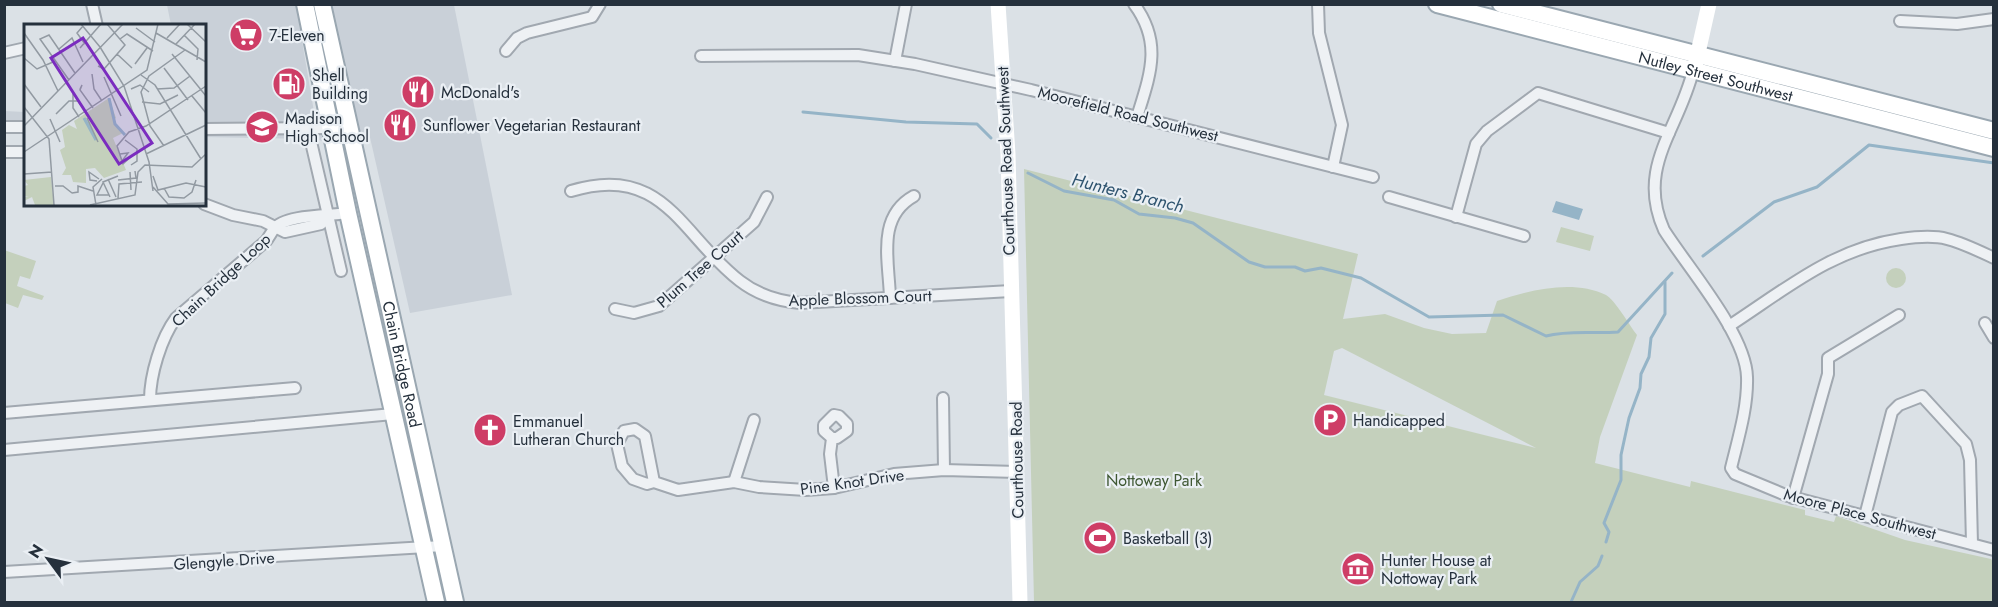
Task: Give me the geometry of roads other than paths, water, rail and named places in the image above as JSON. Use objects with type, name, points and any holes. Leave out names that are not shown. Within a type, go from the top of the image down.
[{"type":"main road","name":"Chain Bridge Road","points":[[305,4],[329,129],[436,603]]},
{"type":"main road","name":"Chain Bridge Road","points":[[322,4],[455,603]]},
{"type":"main road","name":"Nutley Street Southwest","points":[[1437,4],[1994,148]]},
{"type":"main road","name":"Nutley Street Southwest","points":[[1501,4],[1994,131]]},
{"type":"street","points":[[92,4],[97,24]]},
{"type":"street","points":[[506,51],[517,38],[527,33],[592,17],[600,4]]},
{"type":"street","points":[[895,61],[906,4]]},
{"type":"street","name":"Courthouse Road Southwest","points":[[998,4],[1009,165],[1012,318]]},
{"type":"street","points":[[1134,4],[1149,28],[1153,54],[1137,117]]},
{"type":"street","points":[[1318,4],[1319,33],[1342,125],[1333,167]]},
{"type":"street","points":[[1709,4],[1694,71],[1683,104],[1659,155],[1653,177],[1653,191],[1658,216],[1677,251],[1729,326],[1812,270],[1844,252],[1884,241],[1915,237],[1945,238],[1994,258]]},
{"type":"street","points":[[1900,21],[1957,24],[1994,19]]},
{"type":"street","points":[[4,52],[24,48]]},
{"type":"street","name":"Moorefield Road Southwest","points":[[701,56],[858,55],[895,61],[1003,83],[1373,177]]},
{"type":"street","points":[[1456,217],[1476,144],[1487,131],[1538,93],[1669,133]]},
{"type":"street","points":[[206,129],[329,129],[348,126]]},
{"type":"street","points":[[4,127],[24,127]]},
{"type":"street","points":[[309,129],[341,271]]},
{"type":"street","points":[[4,152],[24,152]]},
{"type":"street","name":"Apple Blossom Court","points":[[571,191],[606,185],[629,188],[651,195],[676,213],[742,283],[770,297],[785,301],[1011,291]]},
{"type":"street","name":"Plum Tree Court","points":[[615,309],[634,313],[653,309],[754,222],[767,196]]},
{"type":"street","points":[[890,298],[888,226],[898,208],[914,196]]},
{"type":"street","points":[[1389,197],[1524,236]]},
{"type":"street","name":"Chain Bridge Loop","points":[[206,205],[233,215],[263,221],[285,232],[321,224],[329,217],[348,213]]},
{"type":"street","name":"Chain Bridge Loop","points":[[150,400],[150,386],[171,326],[266,241],[274,228]]},
{"type":"street","points":[[1792,498],[1828,374],[1828,358],[1899,315]]},
{"type":"street","name":"Courthouse Road","points":[[1012,318],[1020,603]]},
{"type":"street","points":[[1984,323],[1994,338]]},
{"type":"street","name":"Moore Place Southwest","points":[[1729,326],[1742,351],[1748,376],[1747,393],[1731,468],[1735,474],[1792,498],[1994,550]]},
{"type":"street","points":[[4,413],[295,388]]},
{"type":"street","points":[[1865,516],[1892,412],[1899,405],[1922,396],[1966,444],[1970,460],[1972,544]]},
{"type":"street","points":[[943,398],[944,470]]},
{"type":"street","points":[[4,450],[393,414]]},
{"type":"street","points":[[734,482],[754,420]]},
{"type":"street","name":"Pine Knot Drive","points":[[654,482],[645,436],[635,429],[624,431],[617,444],[626,474],[640,483],[654,482],[688,491],[734,482],[784,490],[834,488],[894,474],[944,470],[1017,472]]},
{"type":"street","points":[[832,438],[830,454],[834,488]]},
{"type":"street","name":"Glengyle Drive","points":[[4,572],[443,546]]},
{"type":"water","points":[[1556,201],[1583,209],[1579,220],[1552,212]]},
{"type":"waterway","name":"Hunters Branch","points":[[803,112],[906,122],[977,124],[991,138]]},
{"type":"waterway","name":"Hunters Branch","points":[[1703,256],[1774,202],[1817,187],[1869,145],[1994,163]]},
{"type":"waterway","name":"Hunters Branch","points":[[1028,173],[1064,191],[1114,200],[1139,214],[1175,218],[1193,223],[1249,262],[1265,267],[1295,267],[1305,271],[1321,268],[1361,278],[1429,317],[1503,315],[1546,336],[1618,332],[1672,273]]},
{"type":"waterway","points":[[1606,542],[1609,532],[1604,523],[1621,480],[1621,455],[1629,418],[1640,388],[1641,374],[1649,357],[1651,338],[1665,314],[1665,282]]},
{"type":"waterway","points":[[1571,602],[1580,582],[1598,566],[1602,556]]},
{"type":"place","name":"7-Eleven","points":[[246,35]]},
{"type":"place","name":"Shell Building","points":[[289,84]]},
{"type":"place","name":"McDonald's","points":[[418,92]]},
{"type":"place","name":"Sunflower Vegetarian Restaurant","points":[[400,125]]},
{"type":"place","name":"Madison High School","points":[[262,127]]},
{"type":"place","name":"Handicapped","points":[[1330,420]]},
{"type":"place","name":"Emmanuel Lutheran Church","points":[[490,430]]},
{"type":"place","name":"Basketball (3)","points":[[1100,538]]},
{"type":"place","name":"Hunter House at Nottoway Park","points":[[1358,569]]},
{"type":"park label","name":"Nottoway Park","points":[[1154,480]]}]
